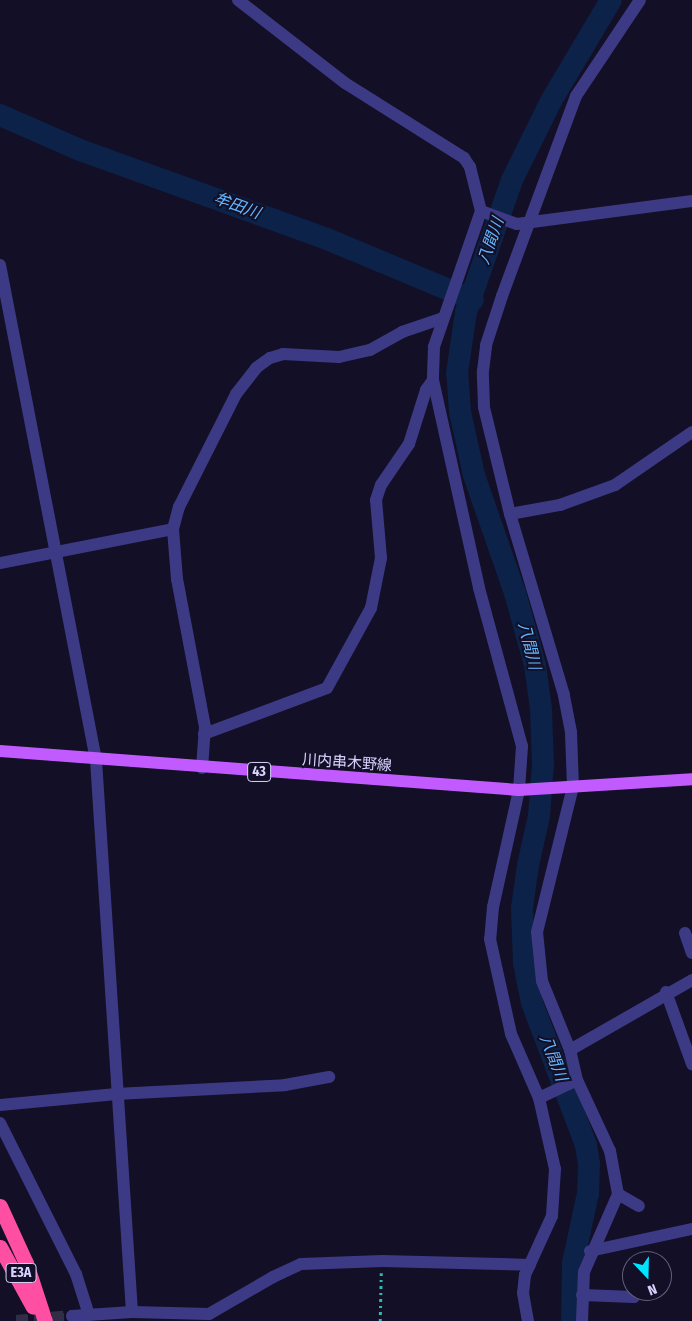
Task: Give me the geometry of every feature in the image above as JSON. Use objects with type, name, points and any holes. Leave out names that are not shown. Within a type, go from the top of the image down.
[{"type":"highway","points":[[0,1206],[26,1264],[43,1321]]},
{"type":"highway","name":"E3A","points":[[0,1225],[43,1321]]},
{"type":"highway","points":[[0,1247],[43,1321]]},
{"type":"main road","name":"川内串木野線","points":[[0,751],[202,768],[519,790],[692,779]]},
{"type":"street","points":[[238,0],[345,83],[464,158],[470,167],[484,212],[434,347],[433,380],[479,588],[522,746],[519,790],[493,907],[490,939],[512,1034],[539,1098],[555,1169],[556,1189],[552,1216],[525,1275],[523,1293],[528,1321]]},
{"type":"street","points":[[582,1321],[584,1272],[590,1251],[618,1194],[610,1152],[577,1080],[570,1050],[542,981],[537,932],[573,787],[571,732],[564,695],[510,514],[484,407],[483,370],[491,328],[576,96],[640,0]]},
{"type":"street","points":[[484,212],[517,224],[530,220],[692,201]]},
{"type":"street","points":[[0,265],[96,760],[116,1094],[132,1312]]},
{"type":"street","points":[[202,768],[204,734],[177,578],[173,528],[179,507],[198,466],[236,394],[256,368],[283,354],[339,357],[370,350],[402,332],[444,318]]},
{"type":"street","points":[[204,734],[327,688],[371,608],[381,558],[376,500],[381,485],[409,444],[426,390],[433,380]]},
{"type":"street","points":[[510,514],[560,505],[615,484],[692,432]]},
{"type":"street","points":[[0,563],[173,528]]},
{"type":"street","points":[[685,933],[692,953]]},
{"type":"street","points":[[570,1050],[666,992],[692,980]]},
{"type":"street","points":[[666,992],[692,1064]]},
{"type":"street","points":[[0,1105],[116,1094],[286,1085],[329,1077]]},
{"type":"street","points":[[539,1098],[577,1080]]},
{"type":"street","points":[[0,1123],[76,1274],[89,1315]]},
{"type":"street","points":[[618,1194],[639,1206]]},
{"type":"street","points":[[590,1251],[692,1229]]},
{"type":"street","points":[[72,1316],[132,1312],[209,1317],[273,1276],[301,1264],[382,1261],[530,1265]]},
{"type":"street","points":[[582,1295],[622,1297]]},
{"type":"path","points":[[380,1321],[382,1261]]},
{"type":"waterway","name":"八間川","points":[[572,1321],[573,1263],[588,1193],[589,1164],[586,1145],[532,1003],[524,963],[522,908],[528,865],[539,816],[543,764],[541,709],[535,665],[515,593],[474,475],[460,412],[457,373],[466,312],[512,180],[551,101],[611,0]]},
{"type":"waterway","name":"牟田川","points":[[0,115],[80,150],[327,239],[473,300]]},
{"type":"tunnel","points":[[16,1321],[72,1316]]}]
